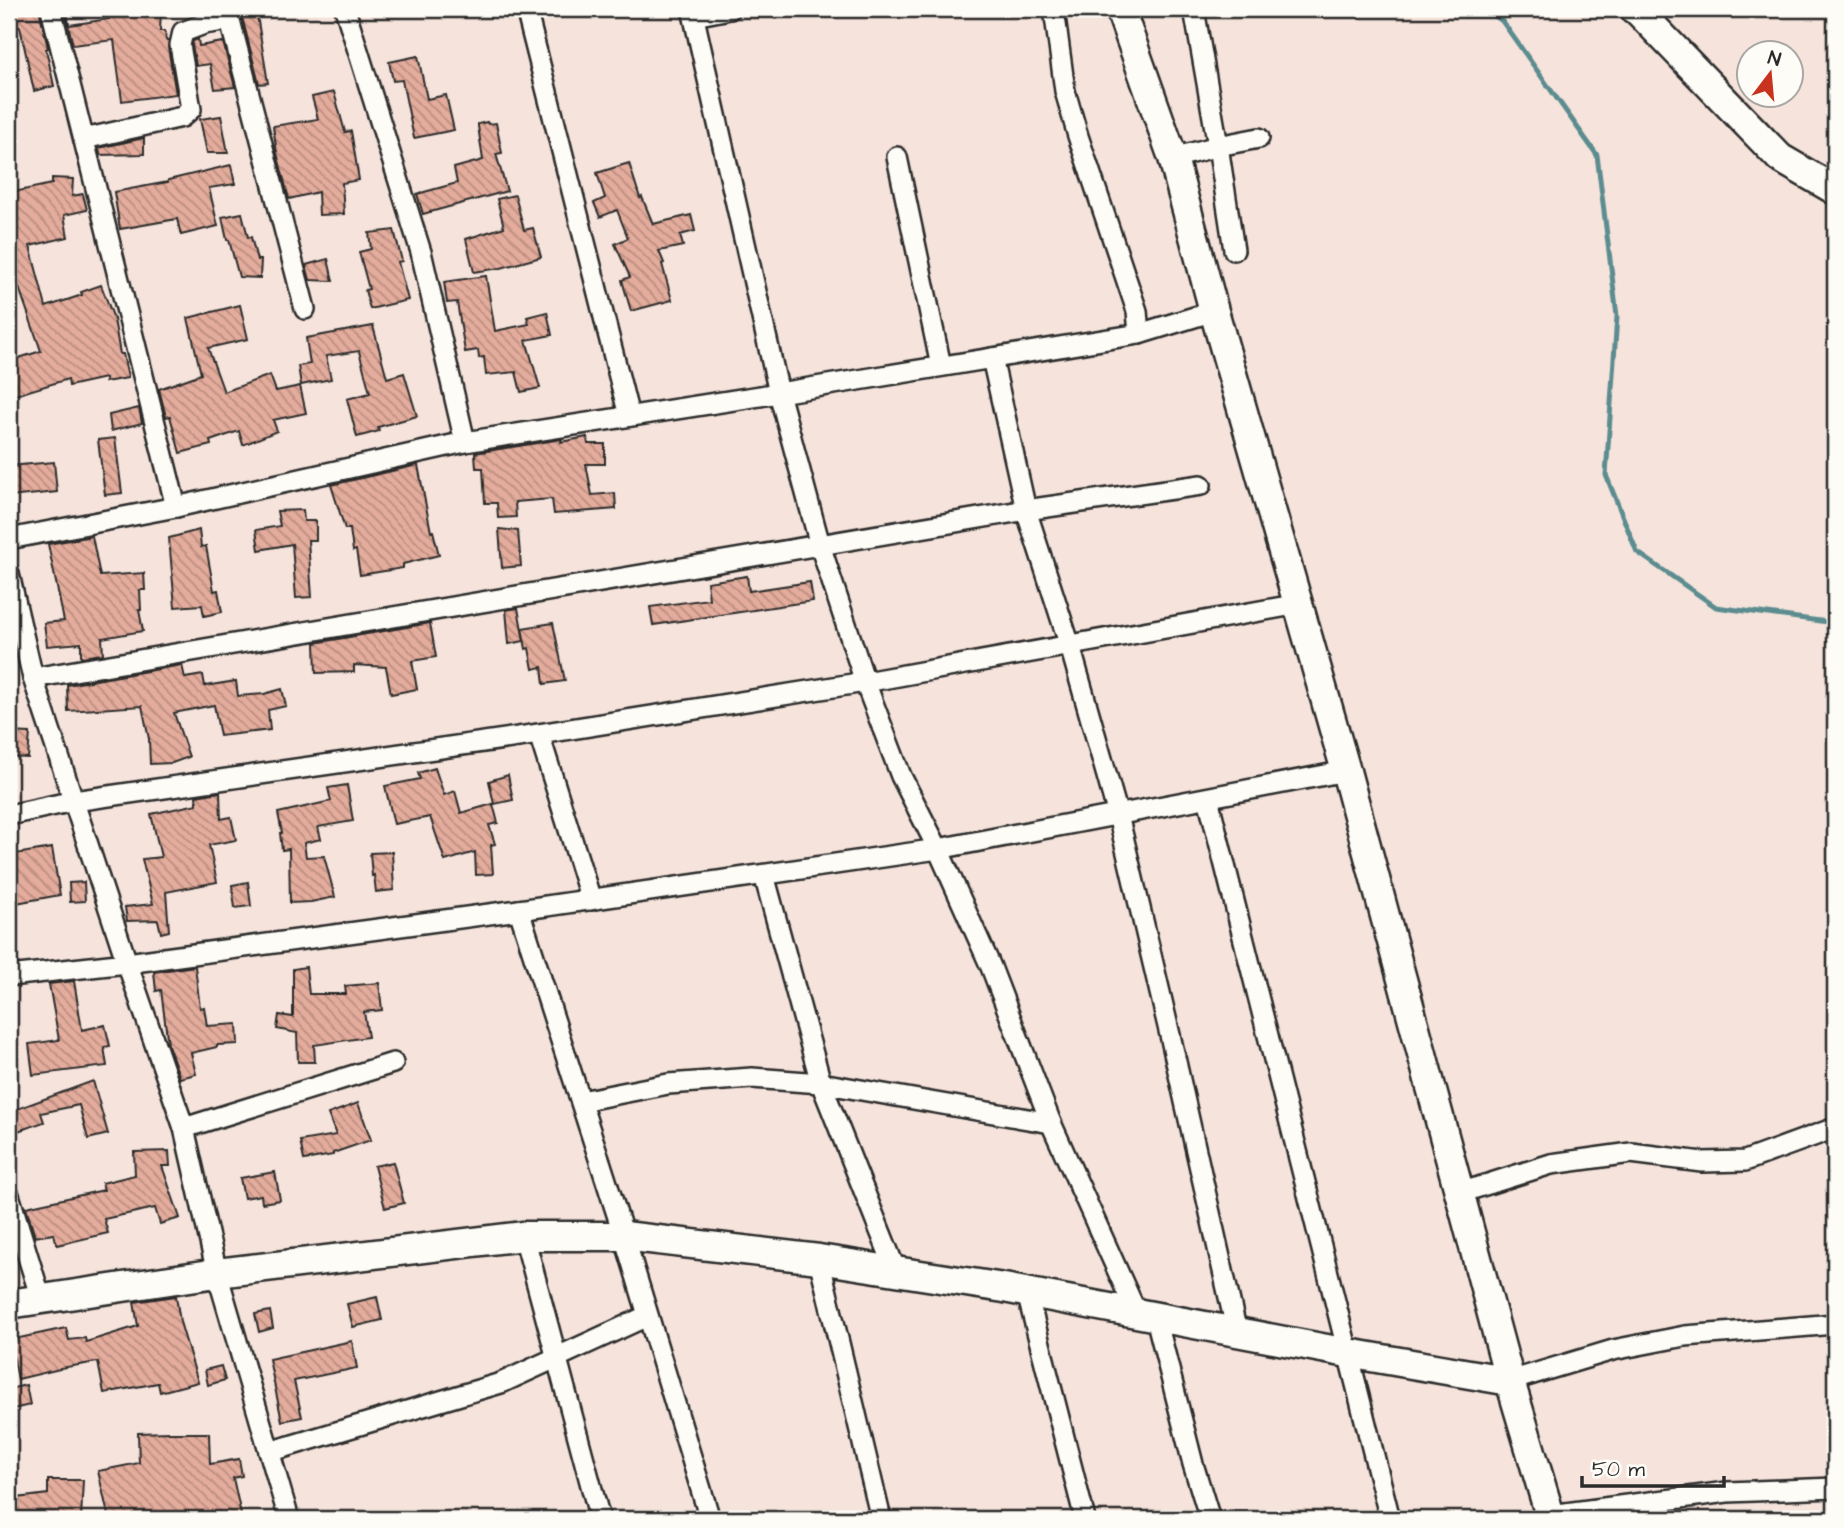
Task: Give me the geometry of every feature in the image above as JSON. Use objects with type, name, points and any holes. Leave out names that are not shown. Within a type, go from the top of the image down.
[{"type":"street","points":[[51,9],[176,507]]},
{"type":"street","points":[[345,9],[421,251],[465,442]]},
{"type":"street","points":[[526,9],[629,416]]},
{"type":"street","points":[[730,9],[693,13],[779,393],[820,545],[865,682],[901,776],[938,849],[991,967],[1051,1123],[1146,1316],[1210,1519]]},
{"type":"street","points":[[1054,9],[1065,91],[1137,311],[1139,334]]},
{"type":"street","points":[[1120,9],[1172,158],[1346,771],[1510,1381],[1550,1517],[1727,1492],[1835,1488]]},
{"type":"street","points":[[1194,9],[1234,250]]},
{"type":"street","points":[[1634,9],[1780,158],[1835,190]]},
{"type":"street","points":[[83,139],[182,117],[191,109],[180,45],[183,32],[229,14],[305,309]]},
{"type":"street","points":[[1172,158],[1259,138]]},
{"type":"street","points":[[897,157],[941,366]]},
{"type":"street","points":[[9,539],[176,507],[465,442],[1139,334],[1214,311]]},
{"type":"street","points":[[992,358],[1027,510],[1070,646],[1118,815],[1237,1333]]},
{"type":"street","points":[[33,678],[1027,510],[1201,485]]},
{"type":"street","points":[[9,574],[33,678],[184,1128],[217,1273],[289,1519]]},
{"type":"street","points":[[9,815],[74,801],[540,734],[865,682],[1299,604]]},
{"type":"street","points":[[540,734],[591,900]]},
{"type":"street","points":[[9,976],[127,964],[938,849],[1346,771]]},
{"type":"street","points":[[1208,797],[1390,1519]]},
{"type":"street","points":[[764,875],[821,1083],[897,1271]]},
{"type":"street","points":[[519,910],[624,1236],[706,1518]]},
{"type":"street","points":[[184,1128],[393,1063]]},
{"type":"street","points":[[581,1101],[668,1084],[752,1078],[821,1083],[1051,1123]]},
{"type":"street","points":[[1460,1193],[1552,1164],[1631,1153],[1702,1162],[1745,1161],[1835,1128]]},
{"type":"street","points":[[9,1195],[41,1299]]},
{"type":"street","points":[[524,1236],[600,1519]]},
{"type":"street","points":[[9,1304],[217,1273],[524,1236],[624,1236],[820,1259],[897,1271],[1510,1381],[1613,1350],[1685,1336],[1835,1324]]},
{"type":"street","points":[[820,1259],[881,1519]]},
{"type":"street","points":[[1027,1293],[1085,1519]]},
{"type":"street","points":[[269,1452],[502,1384],[648,1316]]},
{"type":"building","points":[[9,9],[39,9],[54,86],[34,91],[20,27],[9,29]]},
{"type":"building","points":[[64,9],[67,9],[69,25],[109,19],[108,9],[161,9],[160,31],[165,31],[166,40],[169,40],[176,94],[122,101],[114,40],[73,45]]},
{"type":"building","points":[[240,9],[256,9],[268,83],[259,84]]},
{"type":"building","points":[[198,39],[199,46],[223,42],[235,87],[215,89],[210,64],[196,66],[192,45],[193,41]]},
{"type":"building","points":[[418,56],[427,99],[446,95],[454,130],[414,138],[402,80],[393,81],[389,62]]},
{"type":"building","points":[[334,92],[345,132],[351,131],[359,180],[342,183],[344,214],[319,215],[318,192],[289,199],[273,126],[318,119],[312,97]]},
{"type":"building","points":[[221,116],[228,153],[207,153],[200,119]]},
{"type":"building","points":[[496,123],[502,153],[496,154],[507,191],[423,214],[417,194],[457,183],[454,168],[483,160],[478,124]]},
{"type":"building","points":[[144,138],[144,154],[100,155],[99,148]]},
{"type":"building","points":[[629,163],[640,198],[642,197],[653,224],[691,215],[695,231],[680,235],[683,246],[659,251],[672,300],[631,311],[622,280],[630,277],[615,244],[628,238],[617,210],[600,217],[594,203],[605,198],[597,173]]},
{"type":"building","points":[[231,165],[235,184],[209,188],[218,226],[181,235],[177,219],[120,229],[114,192],[168,182]]},
{"type":"building","points":[[52,178],[73,179],[72,196],[83,194],[87,210],[64,215],[68,237],[30,246],[46,307],[82,295],[81,292],[101,285],[114,319],[120,354],[123,354],[128,378],[105,382],[105,378],[69,386],[68,379],[9,397],[9,361],[41,351],[16,279],[9,281],[9,193],[52,184]]},
{"type":"building","points":[[515,195],[524,230],[533,228],[541,257],[474,272],[466,239],[504,227],[497,199]]},
{"type":"building","points":[[242,213],[257,260],[261,260],[260,278],[239,277],[227,240],[222,217]]},
{"type":"building","points":[[394,230],[402,261],[398,262],[408,300],[370,309],[365,290],[369,289],[359,252],[371,249],[369,233]]},
{"type":"building","points":[[328,259],[333,281],[310,280],[306,265]]},
{"type":"building","points":[[486,276],[495,331],[529,324],[527,317],[547,312],[552,335],[526,340],[540,388],[521,392],[516,372],[486,375],[484,357],[479,358],[478,350],[465,352],[457,302],[447,303],[444,282]]},
{"type":"building","points":[[240,305],[248,339],[208,348],[224,392],[270,375],[276,391],[300,386],[306,413],[273,420],[277,431],[243,445],[239,431],[210,441],[211,445],[180,453],[159,389],[201,374],[188,318]]},
{"type":"building","points":[[373,326],[387,378],[404,373],[417,416],[378,427],[379,431],[357,437],[347,399],[370,393],[359,351],[326,356],[331,379],[301,385],[298,366],[310,364],[306,338]]},
{"type":"building","points":[[139,408],[142,423],[111,431],[109,415]]},
{"type":"building","points":[[587,437],[588,444],[605,444],[605,464],[586,464],[592,495],[615,493],[616,509],[554,514],[552,499],[515,502],[516,517],[498,518],[497,503],[485,503],[483,468],[476,468],[475,453]]},
{"type":"building","points":[[115,438],[122,493],[105,495],[98,440]]},
{"type":"building","points":[[54,462],[57,492],[9,497],[9,466]]},
{"type":"building","points":[[418,465],[431,532],[433,531],[439,555],[403,564],[403,568],[360,575],[350,529],[345,529],[331,485]]},
{"type":"building","points":[[303,510],[304,521],[316,521],[316,540],[308,540],[312,597],[296,598],[292,544],[259,550],[256,530],[280,526],[277,511]]},
{"type":"building","points":[[499,529],[518,531],[521,566],[502,568]]},
{"type":"building","points":[[199,530],[201,547],[206,546],[214,591],[218,590],[222,612],[204,616],[202,605],[175,607],[169,538]]},
{"type":"building","points":[[92,536],[100,576],[144,573],[145,590],[140,590],[139,610],[143,631],[102,638],[103,654],[81,657],[81,643],[47,646],[44,623],[64,621],[48,544]]},
{"type":"building","points":[[747,576],[749,591],[810,582],[813,601],[653,625],[650,607],[709,599],[707,582]]},
{"type":"building","points":[[518,608],[524,641],[509,644],[506,610]]},
{"type":"building","points":[[430,623],[436,657],[412,661],[417,689],[391,694],[386,667],[354,665],[354,672],[316,673],[315,643]]},
{"type":"building","points":[[553,623],[565,681],[544,684],[542,667],[533,669],[522,628]]},
{"type":"building","points":[[182,665],[185,678],[203,675],[205,686],[236,681],[238,696],[264,694],[282,689],[286,706],[268,710],[270,730],[220,736],[214,705],[174,713],[189,757],[172,763],[150,764],[149,739],[142,706],[68,711],[67,685]]},
{"type":"building","points":[[9,732],[30,733],[28,758],[9,757]]},
{"type":"building","points":[[435,768],[444,795],[455,791],[461,813],[493,804],[498,823],[489,825],[495,844],[491,845],[493,874],[476,875],[475,852],[445,861],[430,817],[394,824],[385,786],[420,779],[418,773]]},
{"type":"building","points":[[508,775],[513,800],[494,804],[489,781]]},
{"type":"building","points":[[347,785],[353,821],[318,827],[321,839],[304,843],[306,857],[324,856],[335,897],[290,903],[289,849],[282,850],[278,813],[331,801],[328,788]]},
{"type":"building","points":[[220,792],[221,819],[231,817],[236,840],[209,845],[217,882],[166,892],[169,931],[161,933],[158,920],[127,921],[125,907],[153,904],[142,859],[161,857],[151,814],[197,804],[196,796]]},
{"type":"building","points":[[52,848],[60,895],[16,903],[11,875],[9,876],[9,855]]},
{"type":"building","points":[[392,852],[394,890],[376,892],[370,853]]},
{"type":"building","points":[[84,882],[85,901],[70,902],[69,883]]},
{"type":"building","points":[[248,882],[251,906],[235,908],[232,885]]},
{"type":"building","points":[[195,966],[200,1008],[204,1007],[207,1026],[237,1024],[238,1044],[217,1045],[191,1053],[196,1074],[180,1078],[168,1045],[161,990],[156,991],[154,972]]},
{"type":"building","points":[[306,967],[309,994],[346,994],[345,986],[379,983],[382,1010],[364,1012],[368,1037],[314,1045],[315,1062],[298,1062],[297,1033],[277,1029],[279,1015],[293,1017],[293,969]]},
{"type":"building","points":[[74,981],[82,1030],[105,1025],[110,1046],[104,1047],[107,1066],[33,1075],[29,1044],[59,1040],[49,984]]},
{"type":"building","points":[[93,1081],[108,1134],[88,1139],[79,1105],[41,1113],[44,1122],[9,1134],[9,1112]]},
{"type":"building","points":[[358,1103],[371,1140],[333,1155],[304,1160],[300,1141],[336,1135],[328,1114]]},
{"type":"building","points":[[169,1151],[170,1166],[162,1166],[180,1218],[160,1224],[155,1208],[104,1219],[108,1233],[57,1245],[54,1234],[35,1237],[26,1207],[104,1190],[102,1183],[135,1175],[134,1152]]},
{"type":"building","points":[[393,1162],[404,1203],[385,1208],[374,1166]]},
{"type":"building","points":[[275,1172],[280,1200],[262,1203],[261,1195],[244,1198],[240,1178]]},
{"type":"building","points":[[176,1296],[180,1322],[198,1382],[160,1392],[158,1383],[104,1393],[98,1362],[18,1379],[10,1340],[66,1328],[69,1340],[85,1338],[86,1342],[138,1326],[134,1302]]},
{"type":"building","points":[[377,1297],[382,1320],[353,1327],[347,1304]]},
{"type":"building","points":[[270,1311],[273,1328],[259,1332],[255,1314]]},
{"type":"building","points":[[352,1341],[357,1368],[294,1381],[302,1417],[282,1421],[269,1359]]},
{"type":"building","points":[[221,1366],[225,1380],[208,1385],[205,1370]]},
{"type":"building","points":[[26,1385],[30,1405],[9,1410],[9,1389]]},
{"type":"building","points":[[138,1433],[209,1433],[210,1464],[239,1459],[242,1476],[233,1478],[242,1519],[109,1519],[98,1471],[139,1463]]},
{"type":"building","points":[[48,1480],[83,1480],[81,1519],[9,1519],[9,1499],[48,1494]]},
{"type":"waterway","points":[[1486,9],[1502,21],[1597,155],[1617,316],[1606,475],[1637,552],[1716,607],[1835,623]]}]
